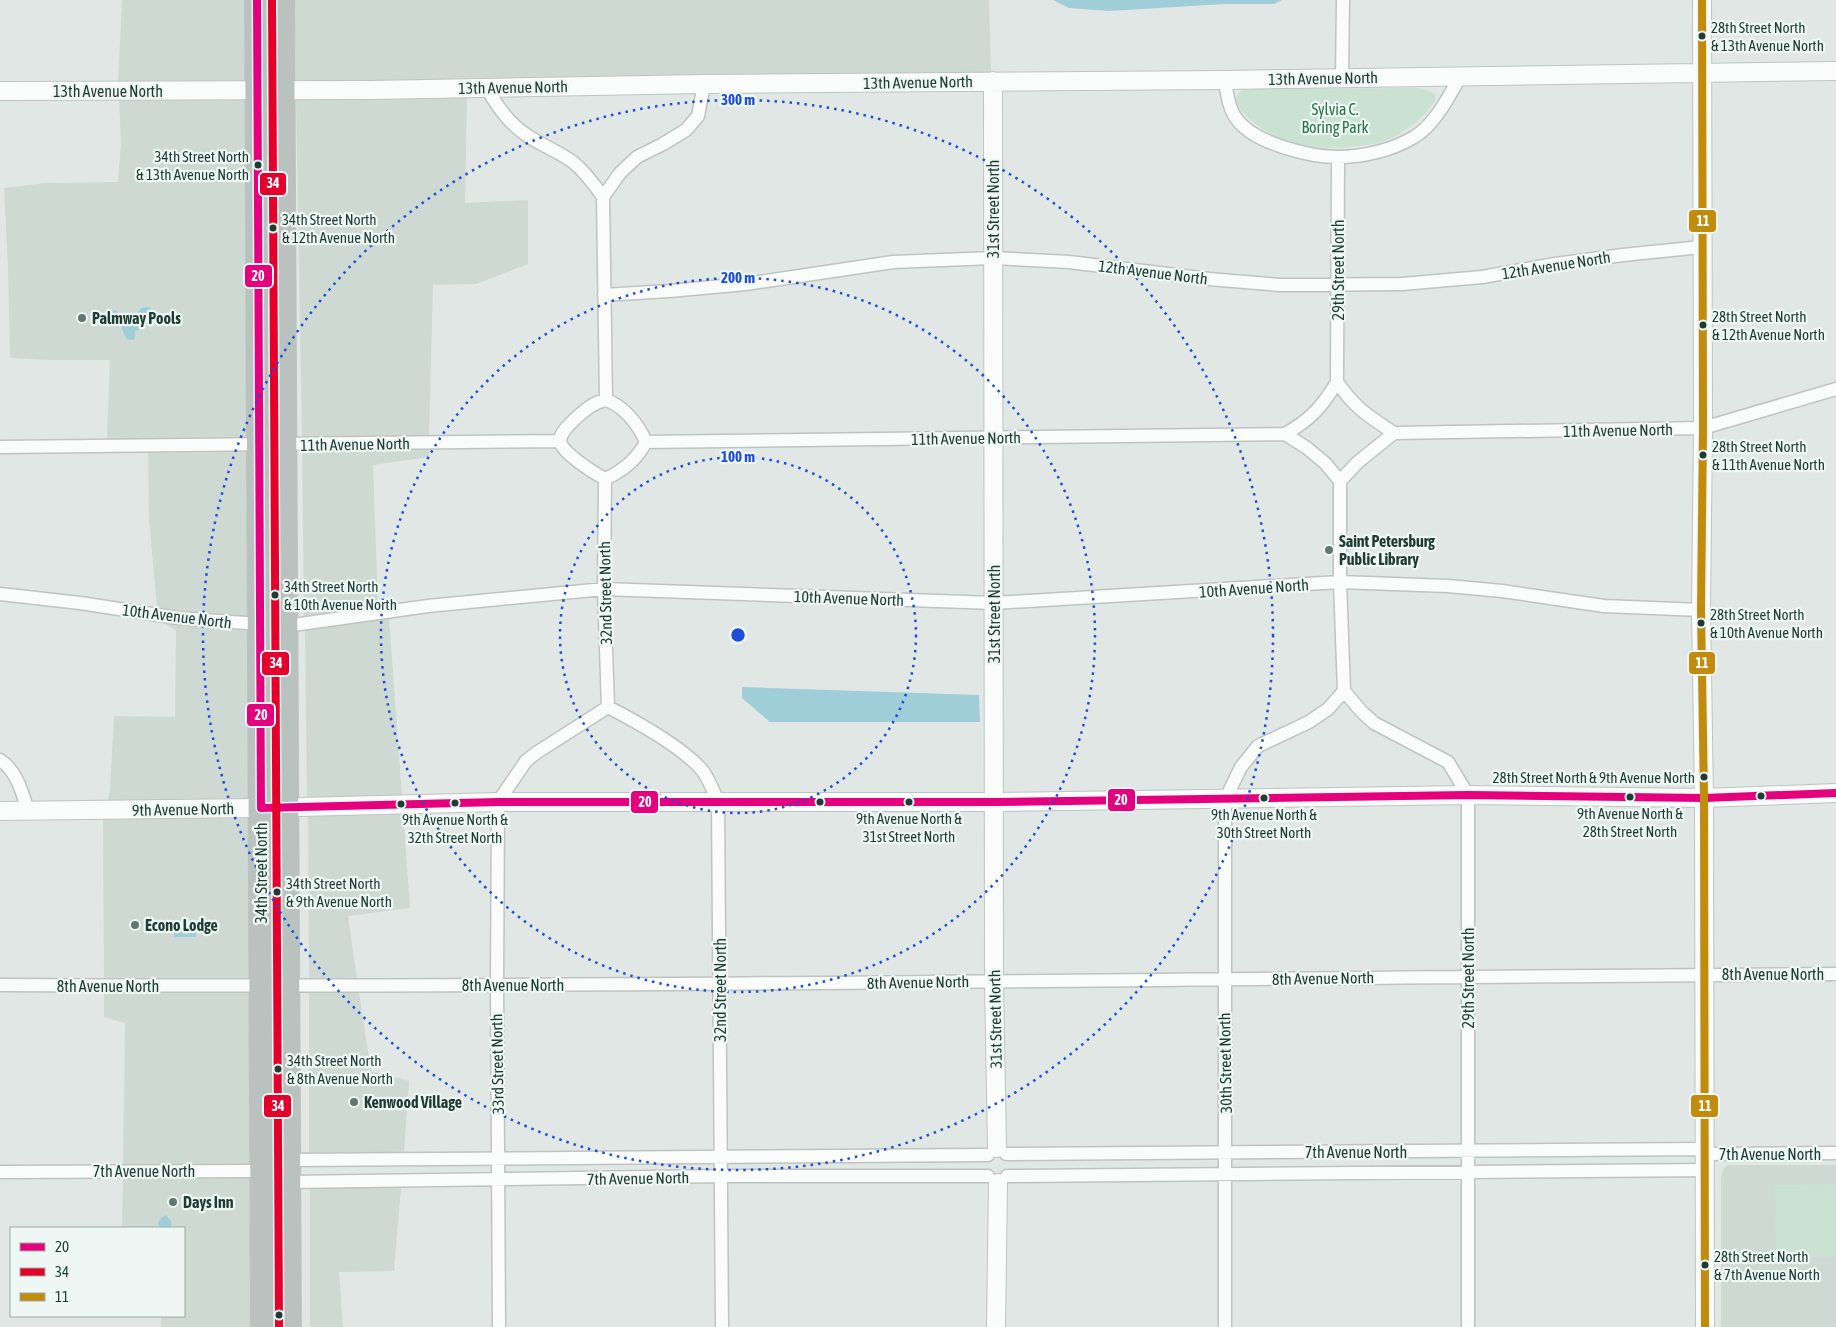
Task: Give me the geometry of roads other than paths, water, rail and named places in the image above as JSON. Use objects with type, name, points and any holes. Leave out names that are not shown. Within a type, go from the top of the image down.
[{"type":"highway","name":"34th Street North","points":[[257,0],[263,1327]]},
{"type":"highway","name":"34th Street North","points":[[282,0],[289,1327]]},
{"type":"highway","points":[[258,267],[284,267]]},
{"type":"street","points":[[1342,78],[1343,0]]},
{"type":"street","points":[[1702,0],[1701,610],[1704,798],[1705,1327]]},
{"type":"street","name":"13th Avenue North","points":[[0,91],[257,91],[1836,71]]},
{"type":"street","points":[[1224,80],[1228,104],[1239,122],[1253,134],[1273,144],[1299,152],[1338,157],[1392,148],[1416,136],[1433,119],[1447,100],[1460,77]]},
{"type":"street","name":"31st Street North","points":[[993,81],[994,981],[997,1152]]},
{"type":"street","points":[[603,197],[620,173],[637,157],[686,130],[698,116],[704,84]]},
{"type":"street","points":[[486,87],[499,108],[514,126],[533,140],[572,162],[587,175],[603,197],[606,400]]},
{"type":"street","name":"29th Street North","points":[[1337,382],[1338,157]]},
{"type":"street","name":"12th Avenue North","points":[[604,295],[669,292],[746,284],[893,262],[993,258],[1069,262],[1209,279],[1280,285],[1402,284],[1482,277],[1565,262],[1701,247]]},
{"type":"street","points":[[1340,481],[1358,462],[1394,433],[1350,401],[1337,382],[1325,402],[1312,416],[1285,434],[1325,463],[1340,481],[1340,582],[1344,690],[1361,711],[1374,723],[1448,762],[1468,795]]},
{"type":"street","name":"11th Avenue North","points":[[1394,433],[1702,428],[1836,389]]},
{"type":"street","points":[[606,400],[615,403],[628,414],[642,432],[646,442],[641,452],[630,464],[605,479],[590,471],[564,448],[560,441],[562,435],[582,412],[597,401],[606,400]]},
{"type":"street","name":"11th Avenue North","points":[[646,442],[1285,434]]},
{"type":"street","name":"11th Avenue North","points":[[0,448],[560,441]]},
{"type":"street","name":"32nd Street North","points":[[605,479],[604,589],[608,707],[641,724],[680,751],[702,770],[718,801],[722,1327]]},
{"type":"street","name":"10th Avenue North","points":[[0,594],[80,603],[178,618],[286,626],[428,606],[604,589],[994,603],[1340,582],[1448,586],[1502,591],[1604,606],[1701,610]]},
{"type":"street","points":[[1225,800],[1240,767],[1258,746],[1310,722],[1328,709],[1344,690]]},
{"type":"street","points":[[498,802],[526,761],[608,707]]},
{"type":"street","points":[[0,760],[18,781],[28,810]]},
{"type":"street","name":"9th Avenue North","points":[[0,811],[261,808],[498,802],[995,802],[1468,795],[1704,798],[1836,793]]},
{"type":"street","name":"29th Street North","points":[[1468,795],[1468,1327]]},
{"type":"street","name":"30th Street North","points":[[1225,800],[1225,1327]]},
{"type":"street","name":"33rd Street North","points":[[498,802],[496,985],[499,1327]]},
{"type":"street","name":"8th Avenue North","points":[[0,985],[720,984],[1836,974]]},
{"type":"street","name":"7th Avenue North","points":[[288,1171],[498,1158],[721,1157],[997,1152],[1468,1151],[1705,1158]]},
{"type":"street","points":[[996,1327],[998,1178],[1009,1168],[997,1152],[986,1169],[998,1178]]},
{"type":"street","name":"7th Avenue North","points":[[0,1172],[288,1171],[498,1180],[721,1176],[998,1178],[1226,1173],[1468,1172],[1705,1158],[1836,1153]]},
{"type":"water","points":[[1053,0],[1282,0],[1274,4],[1225,4],[1109,11],[1069,8]]},
{"type":"water","points":[[141,308],[151,308],[151,316],[148,323],[135,331],[135,338],[133,340],[127,339],[121,325],[123,316],[127,315],[132,322],[138,322],[140,320],[139,311]]},
{"type":"water","points":[[115,310],[118,312],[118,316],[112,318],[114,325],[110,326],[107,322],[107,316],[111,311]]},
{"type":"water","points":[[742,687],[979,695],[980,722],[770,722],[742,698]]},
{"type":"water","points":[[174,925],[196,926],[196,937],[174,937]]},
{"type":"water","points":[[166,1215],[171,1221],[171,1227],[160,1227],[158,1223]]},
{"type":"place","name":"28th Street North & 13th Avenue North","points":[[1702,36]]},
{"type":"place","name":"34th Street North & 13th Avenue North","points":[[258,165]]},
{"type":"place","name":"34th Street North & 12th Avenue North","points":[[273,228]]},
{"type":"place","name":"Palmway Pools","points":[[82,318]]},
{"type":"place","name":"28th Street North & 12th Avenue North","points":[[1703,325]]},
{"type":"place","name":"28th Street North & 11th Avenue North","points":[[1703,455]]},
{"type":"place","name":"Saint Petersburg Public Library","points":[[1329,550]]},
{"type":"place","name":"34th Street North & 10th Avenue North","points":[[275,595]]},
{"type":"place","name":"28th Street North & 10th Avenue North","points":[[1701,623]]},
{"type":"place","name":"28th Street North & 9th Avenue North","points":[[1704,777]]},
{"type":"place","name":"9th Avenue North & 28th Street North","points":[[1630,797]]},
{"type":"place","name":"9th Avenue North & 30th Street North","points":[[1264,798]]},
{"type":"place","name":"9th Avenue North & 31st Street North","points":[[909,802]]},
{"type":"place","name":"9th Avenue North & 32th Street North","points":[[455,803]]},
{"type":"place","name":"34th Street North & 9th Avenue North","points":[[277,892]]},
{"type":"place","name":"Econo Lodge","points":[[135,925]]},
{"type":"place","name":"34th Street North & 8th Avenue North","points":[[278,1069]]},
{"type":"place","name":"Kenwood Village","points":[[354,1102]]},
{"type":"place","name":"Days Inn","points":[[173,1202]]},
{"type":"place","name":"28th Street North & 7th Avenue North","points":[[1705,1265]]},
{"type":"park label","name":"Sylvia C. Boring Park","points":[[1335,118]]}]
